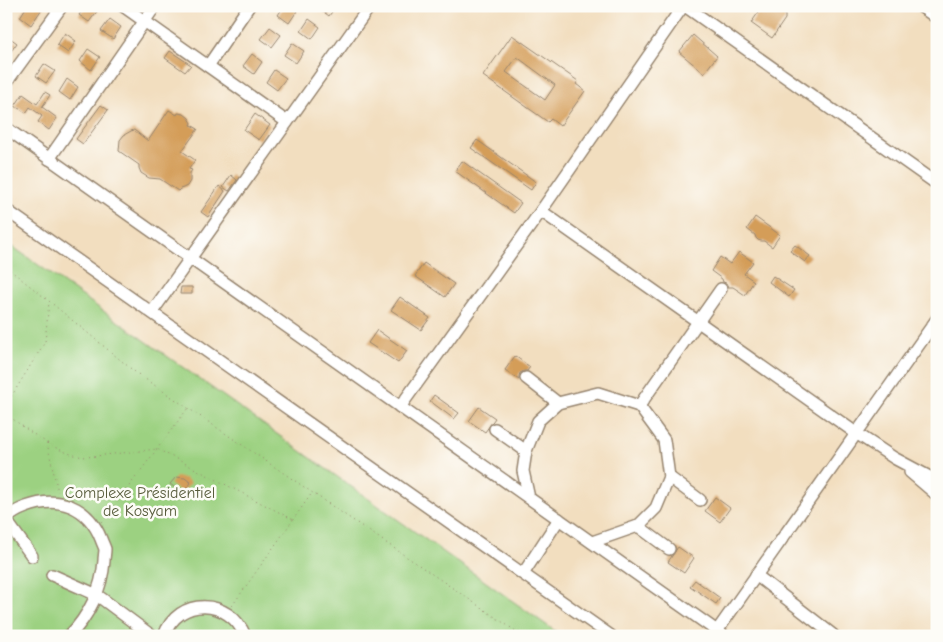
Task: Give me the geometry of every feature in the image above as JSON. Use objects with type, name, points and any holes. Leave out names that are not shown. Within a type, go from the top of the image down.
[{"type":"lane","points":[[6,83],[62,6]]},
{"type":"lane","points":[[123,6],[287,122]]},
{"type":"lane","points":[[50,159],[155,6]]},
{"type":"lane","points":[[208,66],[249,6]]},
{"type":"lane","points":[[152,312],[370,6]]},
{"type":"lane","points":[[400,407],[541,211],[684,6],[937,184]]},
{"type":"lane","points":[[920,6],[937,18]]},
{"type":"lane","points":[[6,128],[720,633],[756,574],[937,319]]},
{"type":"lane","points":[[6,210],[611,636]]},
{"type":"lane","points":[[541,211],[856,433],[894,458],[937,481]]},
{"type":"lane","points":[[639,406],[721,290]]},
{"type":"lane","points":[[526,378],[558,403]]},
{"type":"lane","points":[[529,498],[523,471],[526,450],[538,422],[558,403],[598,393],[639,406],[664,440],[669,477],[656,508],[638,526],[592,542]]},
{"type":"lane","points":[[495,429],[526,450]]},
{"type":"lane","points":[[894,458],[937,495]]},
{"type":"lane","points":[[669,477],[700,500]]},
{"type":"lane","points":[[32,556],[8,514],[32,505],[48,502],[61,503],[82,512],[97,528],[105,549],[103,574],[97,595],[78,626],[69,636]]},
{"type":"lane","points":[[523,574],[559,519]]},
{"type":"lane","points":[[638,526],[668,549]]},
{"type":"lane","points":[[756,574],[833,635]]},
{"type":"lane","points":[[52,575],[97,595],[152,636]]},
{"type":"lane","points":[[164,636],[170,624],[177,616],[186,610],[207,606],[218,608],[228,613],[242,628],[245,636]]},
{"type":"path","points":[[6,267],[49,300],[135,372],[523,636]]},
{"type":"path","points":[[6,405],[45,342],[49,300]]},
{"type":"path","points":[[97,528],[188,408]]},
{"type":"path","points":[[6,414],[46,443],[78,457],[157,449],[294,520]]},
{"type":"path","points":[[46,443],[61,503]]},
{"type":"path","points":[[228,613],[312,492]]},
{"type":"green space","name":"Complexe Présidentiel de Kosyam","points":[[6,242],[562,636],[6,636]]},
{"type":"building","points":[[27,6],[44,6],[31,25],[20,17]]},
{"type":"building","points":[[85,6],[92,6],[98,10],[89,22],[79,15]]},
{"type":"building","points":[[284,6],[291,6],[297,11],[289,23],[278,15]]},
{"type":"building","points":[[316,6],[336,6],[329,16]]},
{"type":"building","points":[[763,6],[781,6],[785,14],[785,19],[772,38],[751,23]]},
{"type":"building","points":[[110,19],[121,27],[113,39],[101,31]]},
{"type":"building","points":[[309,19],[320,27],[312,39],[301,31]]},
{"type":"building","points":[[270,27],[281,35],[272,47],[261,39]]},
{"type":"building","points":[[65,33],[76,41],[68,53],[57,45]]},
{"type":"building","points":[[6,35],[17,43],[6,58]]},
{"type":"building","points":[[512,35],[578,81],[576,84],[585,91],[560,126],[551,119],[548,122],[483,76]],"holes":[[[517,57],[555,85],[545,100],[506,72]]]},
{"type":"building","points":[[693,35],[717,56],[704,73],[679,52]]},
{"type":"building","points":[[292,43],[304,51],[296,63],[284,55]]},
{"type":"building","points":[[88,49],[100,57],[91,70],[80,61]]},
{"type":"building","points":[[170,51],[191,65],[185,72],[165,58]]},
{"type":"building","points":[[252,54],[262,62],[254,74],[243,66]]},
{"type":"building","points":[[44,64],[55,71],[46,83],[36,76]]},
{"type":"building","points":[[274,70],[286,78],[277,90],[266,82]]},
{"type":"building","points":[[67,79],[78,87],[70,100],[59,92]]},
{"type":"building","points":[[45,92],[50,95],[42,107],[57,118],[49,130],[38,122],[42,116],[30,107],[26,113],[15,106],[23,94],[37,104]]},
{"type":"building","points":[[101,105],[108,110],[83,144],[76,139]]},
{"type":"building","points":[[169,110],[177,115],[178,113],[184,114],[189,118],[192,123],[191,125],[198,129],[182,151],[195,160],[189,169],[192,170],[190,181],[187,186],[178,191],[160,179],[149,178],[141,173],[139,165],[119,151],[120,140],[131,131],[134,130],[148,141]]},
{"type":"building","points":[[255,114],[270,125],[259,140],[244,130]]},
{"type":"building","points":[[477,140],[536,182],[531,190],[471,148]]},
{"type":"building","points":[[462,161],[521,203],[514,213],[455,171]]},
{"type":"building","points":[[231,175],[237,180],[229,191],[223,187]]},
{"type":"building","points":[[219,186],[225,191],[208,217],[201,212]]},
{"type":"building","points":[[755,217],[780,235],[772,247],[764,241],[758,240],[747,229]]},
{"type":"building","points":[[795,245],[810,256],[805,262],[790,251]]},
{"type":"building","points":[[739,252],[753,262],[744,274],[754,281],[745,295],[733,287],[728,287],[722,279],[711,271],[720,257],[730,264]]},
{"type":"building","points":[[424,263],[454,284],[445,297],[415,276]]},
{"type":"building","points":[[773,276],[794,290],[789,297],[769,282]]},
{"type":"building","points":[[181,287],[192,287],[192,294],[180,294]]},
{"type":"building","points":[[400,297],[430,318],[421,330],[391,310]]},
{"type":"building","points":[[377,330],[407,351],[398,363],[368,343]]},
{"type":"building","points":[[515,356],[530,367],[527,371],[520,373],[519,380],[505,370]]},
{"type":"building","points":[[434,395],[459,413],[454,419],[430,401]]},
{"type":"building","points":[[479,407],[495,418],[485,432],[469,421]]},
{"type":"building","points":[[176,477],[185,478],[191,483],[182,493],[170,484]]},
{"type":"building","points":[[715,497],[730,508],[720,522],[705,511]]},
{"type":"building","points":[[678,547],[694,558],[684,573],[668,562]]},
{"type":"building","points":[[695,580],[720,598],[716,604],[690,586]]}]
